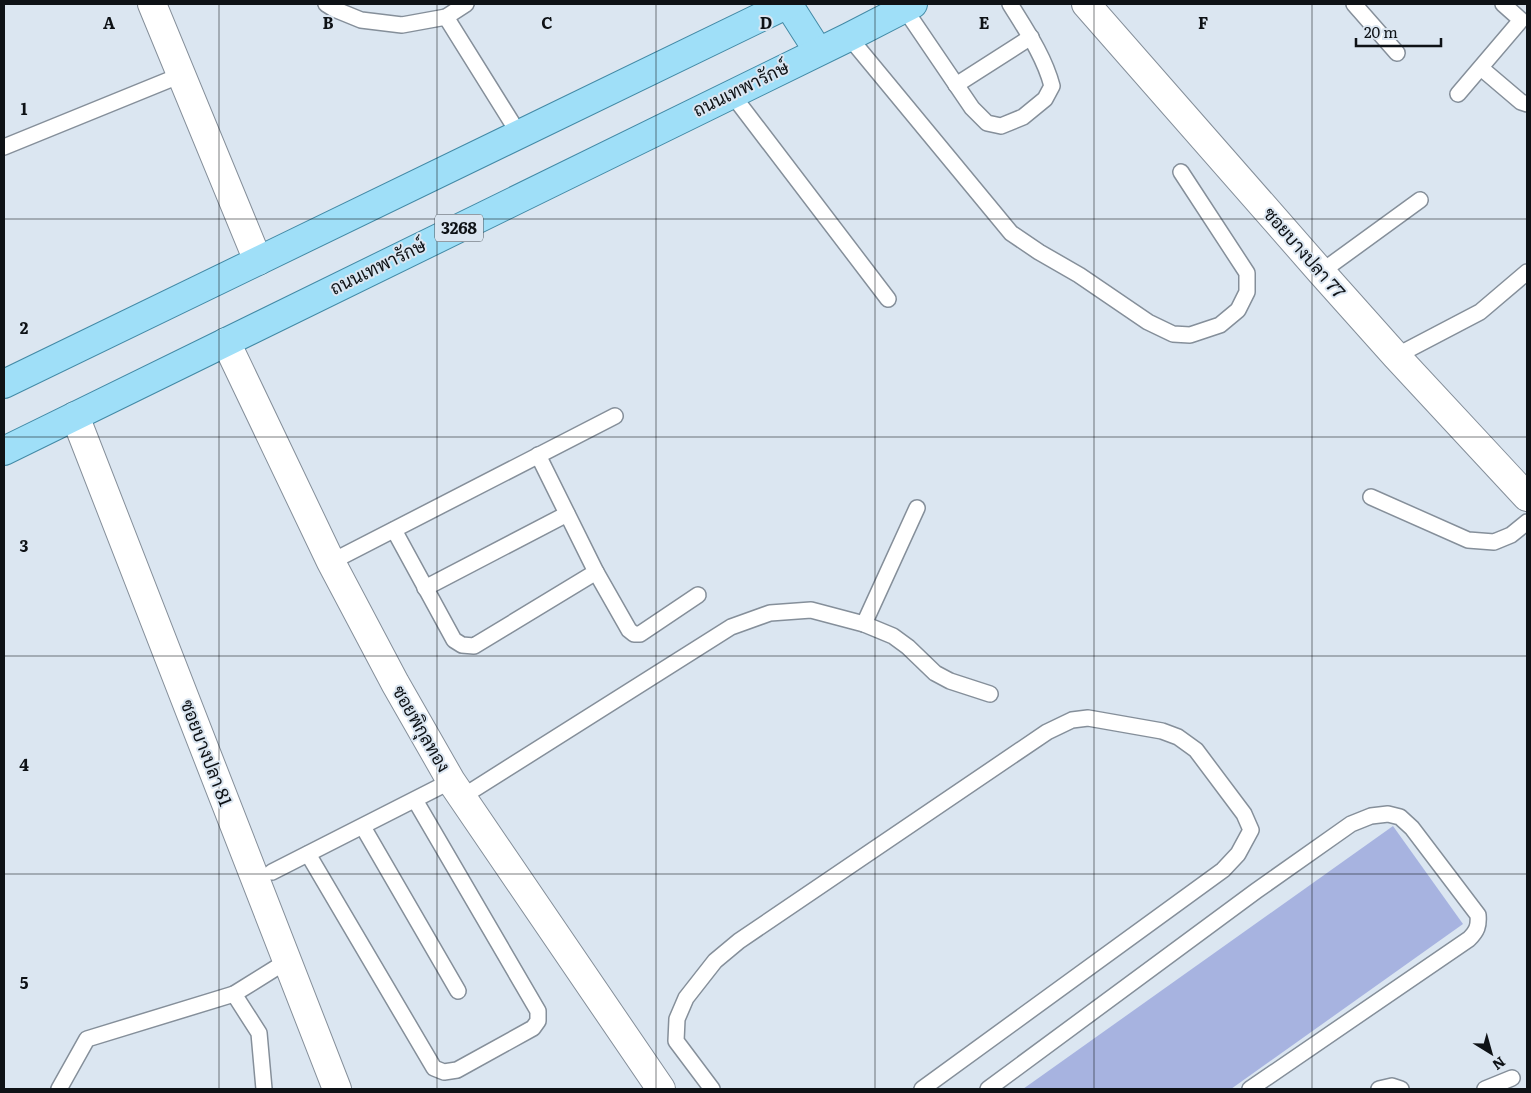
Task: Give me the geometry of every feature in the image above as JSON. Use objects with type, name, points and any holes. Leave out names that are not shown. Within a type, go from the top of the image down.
[{"type":"main road","points":[[5,378],[258,261],[788,4],[818,51]]},
{"type":"main road","name":"ถนนเทพารักษ์","points":[[4,451],[908,6]]},
{"type":"street","points":[[152,4],[258,261]]},
{"type":"street","name":"ซอยบางปลา 77","points":[[1086,4],[1396,356],[1527,497]]},
{"type":"street","name":"ซอยพิกุลทอง","points":[[226,342],[331,562],[395,683],[457,789],[655,1087]]},
{"type":"street","name":"ซอยบางปลา 81","points":[[74,416],[337,1089]]},
{"type":"lane","points":[[326,4],[361,20],[402,25],[446,17],[466,4]]},
{"type":"lane","points":[[908,6],[956,86],[972,108],[987,123],[1001,126],[1024,117],[1045,99],[1052,86],[1048,69],[1010,4]]},
{"type":"lane","points":[[1354,4],[1397,53]]},
{"type":"lane","points":[[1458,94],[1524,22],[1503,4]]},
{"type":"lane","points":[[446,17],[519,134]]},
{"type":"lane","points":[[849,36],[1011,232],[1148,322],[1173,334],[1190,335],[1220,325],[1238,310],[1247,292],[1247,273],[1181,172]]},
{"type":"lane","points":[[956,86],[1031,37]]},
{"type":"lane","points":[[1481,68],[1521,102],[1527,104]]},
{"type":"lane","points":[[4,147],[181,75]]},
{"type":"lane","points":[[731,93],[888,299]]},
{"type":"lane","points":[[1321,272],[1420,200]]},
{"type":"lane","points":[[1396,356],[1480,312],[1527,272]]},
{"type":"lane","points":[[331,562],[615,416]]},
{"type":"lane","points":[[538,455],[596,572],[629,630],[634,634],[640,634],[698,595]]},
{"type":"lane","points":[[1371,497],[1468,540],[1494,542],[1511,535],[1527,522]]},
{"type":"lane","points":[[864,624],[917,508]]},
{"type":"lane","points":[[425,588],[566,514]]},
{"type":"lane","points":[[394,530],[454,640],[462,645],[474,646],[596,572]]},
{"type":"lane","points":[[272,872],[415,800],[457,789],[731,627],[770,613],[811,610],[864,624],[893,636],[935,672],[950,681],[990,694]]},
{"type":"lane","points":[[712,1089],[676,1041],[677,1020],[686,998],[715,962],[739,941],[1047,732],[1072,720],[1088,718],[1162,731],[1178,737],[1196,750],[1244,814],[1251,830],[1238,854],[1223,870],[922,1089]]},
{"type":"lane","points":[[308,854],[434,1068],[444,1072],[457,1070],[533,1028],[538,1020],[538,1011],[415,800]]},
{"type":"lane","points":[[988,1089],[1256,891],[1351,824],[1372,816],[1388,814],[1400,817],[1412,828],[1478,915],[1479,924],[1476,932],[1250,1089]]},
{"type":"lane","points":[[363,827],[458,990]]},
{"type":"lane","points":[[59,1089],[87,1039],[234,994],[287,961]]},
{"type":"lane","points":[[234,994],[259,1033],[264,1089]]},
{"type":"lane","points":[[1485,1089],[1512,1078]]},
{"type":"lane","points":[[1379,1089],[1392,1086],[1401,1089]]},
{"type":"building","points":[[1393,826],[1463,924],[1231,1089],[1023,1089]]}]
